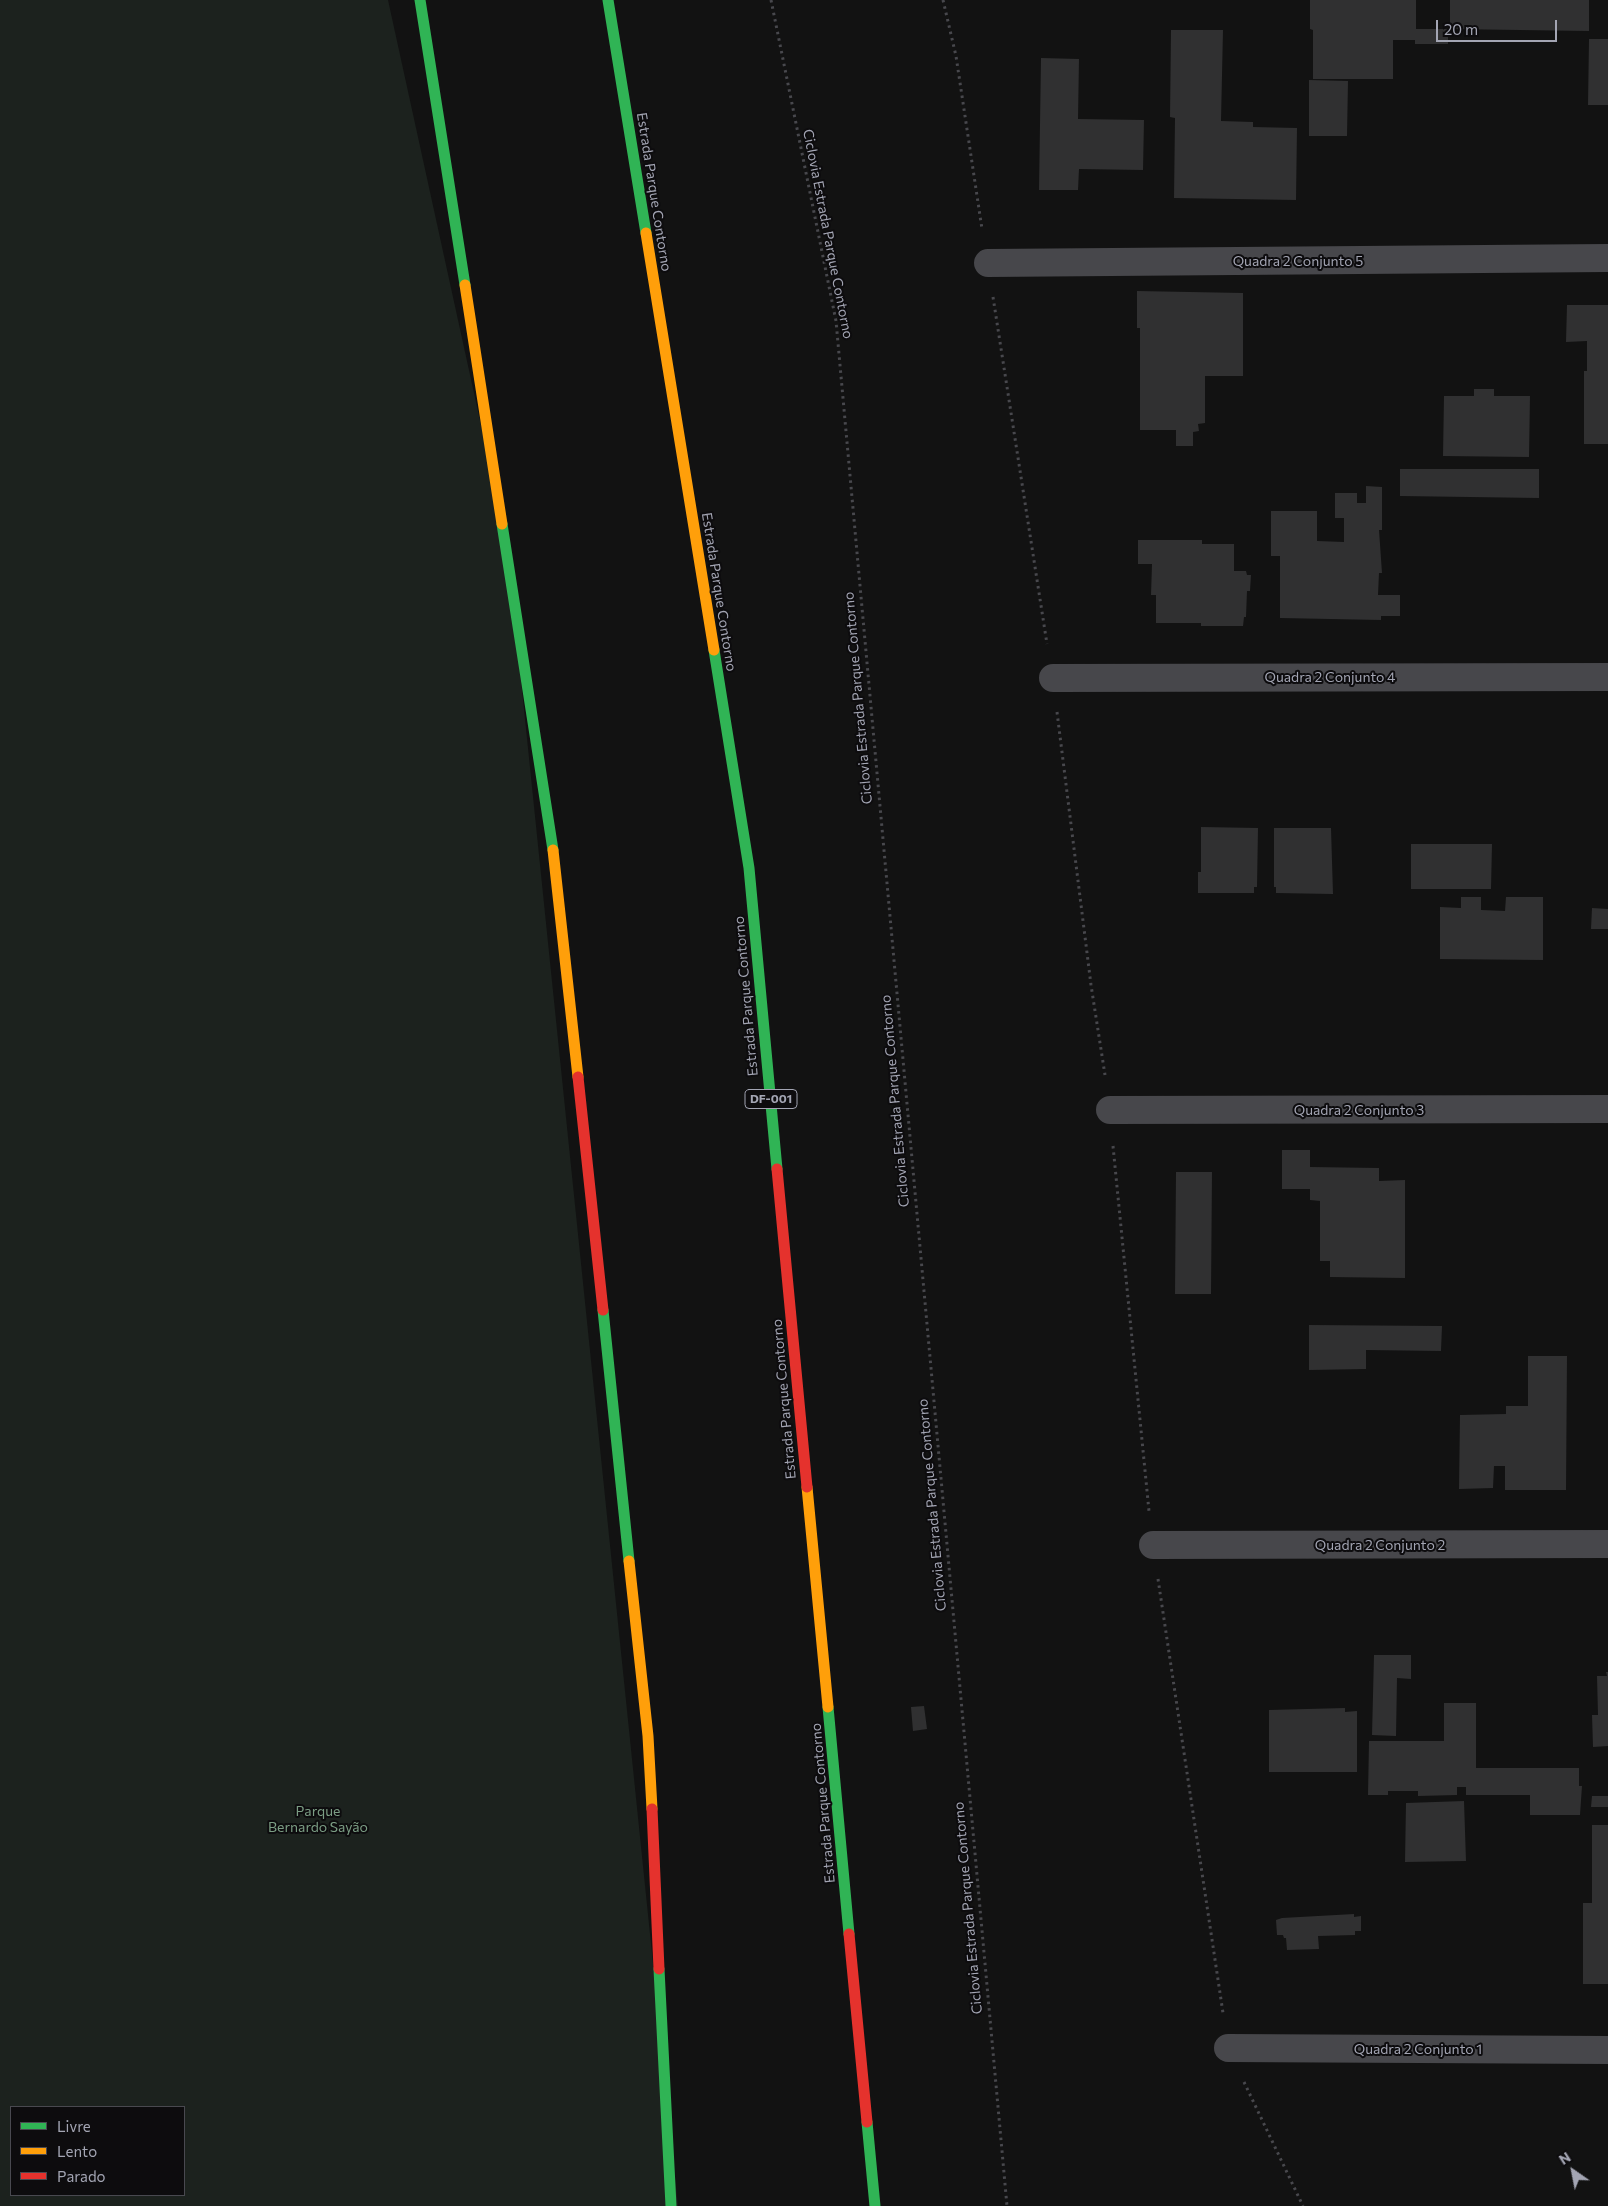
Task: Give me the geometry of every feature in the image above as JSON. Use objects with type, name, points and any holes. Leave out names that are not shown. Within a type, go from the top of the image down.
[{"type":"main road","points":[[420,0],[553,846],[648,1736],[671,2206]]},
{"type":"main road","name":"Estrada Parque Contorno","points":[[608,0],[749,868],[876,2206]]},
{"type":"street","name":"Quadra 2 Conjunto 5","points":[[988,263],[1608,258]]},
{"type":"street","name":"Quadra 2 Conjunto 4","points":[[1053,678],[1608,677]]},
{"type":"street","name":"Quadra 2 Conjunto 3","points":[[1110,1110],[1608,1109]]},
{"type":"street","name":"Quadra 2 Conjunto 2","points":[[1152,1545],[1608,1544]]},
{"type":"street","name":"Quadra 2 Conjunto 1","points":[[1228,2048],[1608,2050]]},
{"type":"path","name":"Ciclovia Estrada Parque Contorno","points":[[771,0],[836,321],[1006,2206]]},
{"type":"path","points":[[943,0],[956,56],[1053,678],[1091,985],[1110,1110],[1152,1545],[1228,2048],[1303,2206]]},
{"type":"green space","name":"Parque Bernardo Sayão","points":[[0,0],[388,0],[507,544],[678,2206],[0,2206]]},
{"type":"building","points":[[1310,0],[1416,0],[1416,29],[1448,29],[1448,44],[1415,44],[1415,40],[1393,40],[1393,79],[1313,79],[1313,30],[1310,29]]},
{"type":"building","points":[[1450,0],[1589,0],[1589,31],[1450,29]]},
{"type":"building","points":[[1171,30],[1223,30],[1221,121],[1253,122],[1253,127],[1297,128],[1296,200],[1174,198],[1175,118],[1170,117]]},
{"type":"building","points":[[1589,39],[1608,39],[1608,105],[1588,105]]},
{"type":"building","points":[[1041,58],[1079,59],[1078,119],[1144,120],[1143,170],[1079,169],[1078,190],[1039,190]]},
{"type":"building","points":[[1309,80],[1348,81],[1347,136],[1309,136]]},
{"type":"building","points":[[1137,291],[1243,293],[1243,376],[1205,376],[1205,423],[1198,424],[1199,431],[1193,432],[1193,446],[1176,446],[1176,430],[1140,430],[1140,328],[1137,328]]},
{"type":"building","points":[[1567,305],[1608,305],[1608,444],[1584,444],[1584,371],[1587,371],[1587,341],[1566,342]]},
{"type":"building","points":[[1474,389],[1494,389],[1494,396],[1530,396],[1529,457],[1443,456],[1444,396],[1474,396]]},
{"type":"building","points":[[1400,469],[1539,469],[1539,498],[1400,496]]},
{"type":"building","points":[[1366,486],[1382,487],[1382,530],[1379,530],[1382,573],[1379,573],[1378,595],[1400,595],[1400,616],[1381,616],[1381,620],[1280,618],[1280,556],[1271,556],[1271,511],[1317,511],[1317,541],[1344,542],[1344,518],[1335,518],[1335,493],[1357,493],[1357,503],[1366,503]]},
{"type":"building","points":[[1138,540],[1202,540],[1202,544],[1234,544],[1234,571],[1246,571],[1247,575],[1251,575],[1250,591],[1247,591],[1246,617],[1244,617],[1243,626],[1201,626],[1201,623],[1156,623],[1156,595],[1151,595],[1152,564],[1138,564]]},
{"type":"building","points":[[1201,827],[1258,828],[1257,887],[1254,887],[1254,893],[1198,893],[1198,872],[1201,872]]},
{"type":"building","points":[[1274,828],[1331,828],[1333,894],[1276,893],[1276,887],[1274,887]]},
{"type":"building","points":[[1411,844],[1492,844],[1491,889],[1411,889]]},
{"type":"building","points":[[1461,897],[1481,897],[1481,910],[1505,911],[1506,897],[1543,897],[1543,960],[1440,959],[1440,907],[1461,908]]},
{"type":"building","points":[[1592,908],[1608,909],[1608,929],[1591,929]]},
{"type":"building","points":[[1282,1150],[1310,1150],[1310,1167],[1379,1168],[1379,1181],[1405,1180],[1405,1278],[1330,1277],[1330,1261],[1320,1261],[1320,1201],[1310,1200],[1310,1189],[1282,1189]]},
{"type":"building","points":[[1176,1172],[1212,1172],[1211,1294],[1175,1294]]},
{"type":"building","points":[[1309,1325],[1442,1326],[1441,1351],[1366,1350],[1366,1369],[1309,1370]]},
{"type":"building","points":[[1528,1356],[1567,1356],[1566,1490],[1505,1490],[1505,1466],[1494,1466],[1493,1488],[1459,1489],[1460,1415],[1506,1414],[1506,1406],[1528,1406]]},
{"type":"building","points":[[1374,1655],[1411,1655],[1411,1679],[1397,1678],[1396,1736],[1372,1735]]},
{"type":"building","points":[[1606,1672],[1608,1672],[1608,1746],[1593,1747],[1592,1715],[1598,1715],[1597,1676],[1607,1676]]},
{"type":"building","points":[[1444,1703],[1476,1703],[1476,1768],[1579,1768],[1579,1786],[1582,1786],[1580,1815],[1530,1815],[1530,1795],[1466,1795],[1466,1787],[1457,1787],[1457,1795],[1418,1796],[1418,1791],[1388,1791],[1388,1795],[1368,1795],[1369,1741],[1444,1741]]},
{"type":"building","points":[[924,1706],[927,1729],[913,1731],[911,1707]]},
{"type":"building","points":[[1345,1708],[1345,1712],[1357,1711],[1357,1772],[1269,1772],[1269,1710]]},
{"type":"building","points":[[1592,1796],[1608,1796],[1608,1807],[1591,1807]]},
{"type":"building","points":[[1464,1801],[1466,1861],[1405,1862],[1406,1803]]},
{"type":"building","points":[[1592,1825],[1608,1825],[1608,1984],[1583,1984],[1583,1903],[1592,1903]]},
{"type":"building","points":[[1354,1914],[1354,1917],[1361,1916],[1361,1931],[1355,1931],[1355,1935],[1318,1936],[1319,1949],[1287,1950],[1286,1938],[1283,1935],[1277,1935],[1276,1920],[1282,1918]]},
{"type":"traffic: fast","points":[[420,0],[465,285]]},
{"type":"traffic: fast","points":[[608,0],[646,233]]},
{"type":"traffic: fast","points":[[502,524],[553,850]]},
{"type":"traffic: fast","points":[[714,650],[749,868],[777,1169]]},
{"type":"traffic: fast","points":[[603,1310],[629,1561]]},
{"type":"traffic: fast","points":[[828,1707],[849,1934]]},
{"type":"traffic: fast","points":[[659,1969],[671,2206]]},
{"type":"traffic: fast","points":[[867,2122],[875,2206]]},
{"type":"traffic: slow","points":[[646,233],[714,650]]},
{"type":"traffic: slow","points":[[465,285],[502,524]]},
{"type":"traffic: slow","points":[[553,850],[578,1077]]},
{"type":"traffic: slow","points":[[807,1487],[828,1707]]},
{"type":"traffic: slow","points":[[629,1561],[648,1736],[652,1809]]},
{"type":"traffic: jam","points":[[578,1077],[603,1310]]},
{"type":"traffic: jam","points":[[777,1169],[807,1487]]},
{"type":"traffic: jam","points":[[652,1809],[659,1969]]},
{"type":"traffic: jam","points":[[849,1934],[867,2122]]}]
